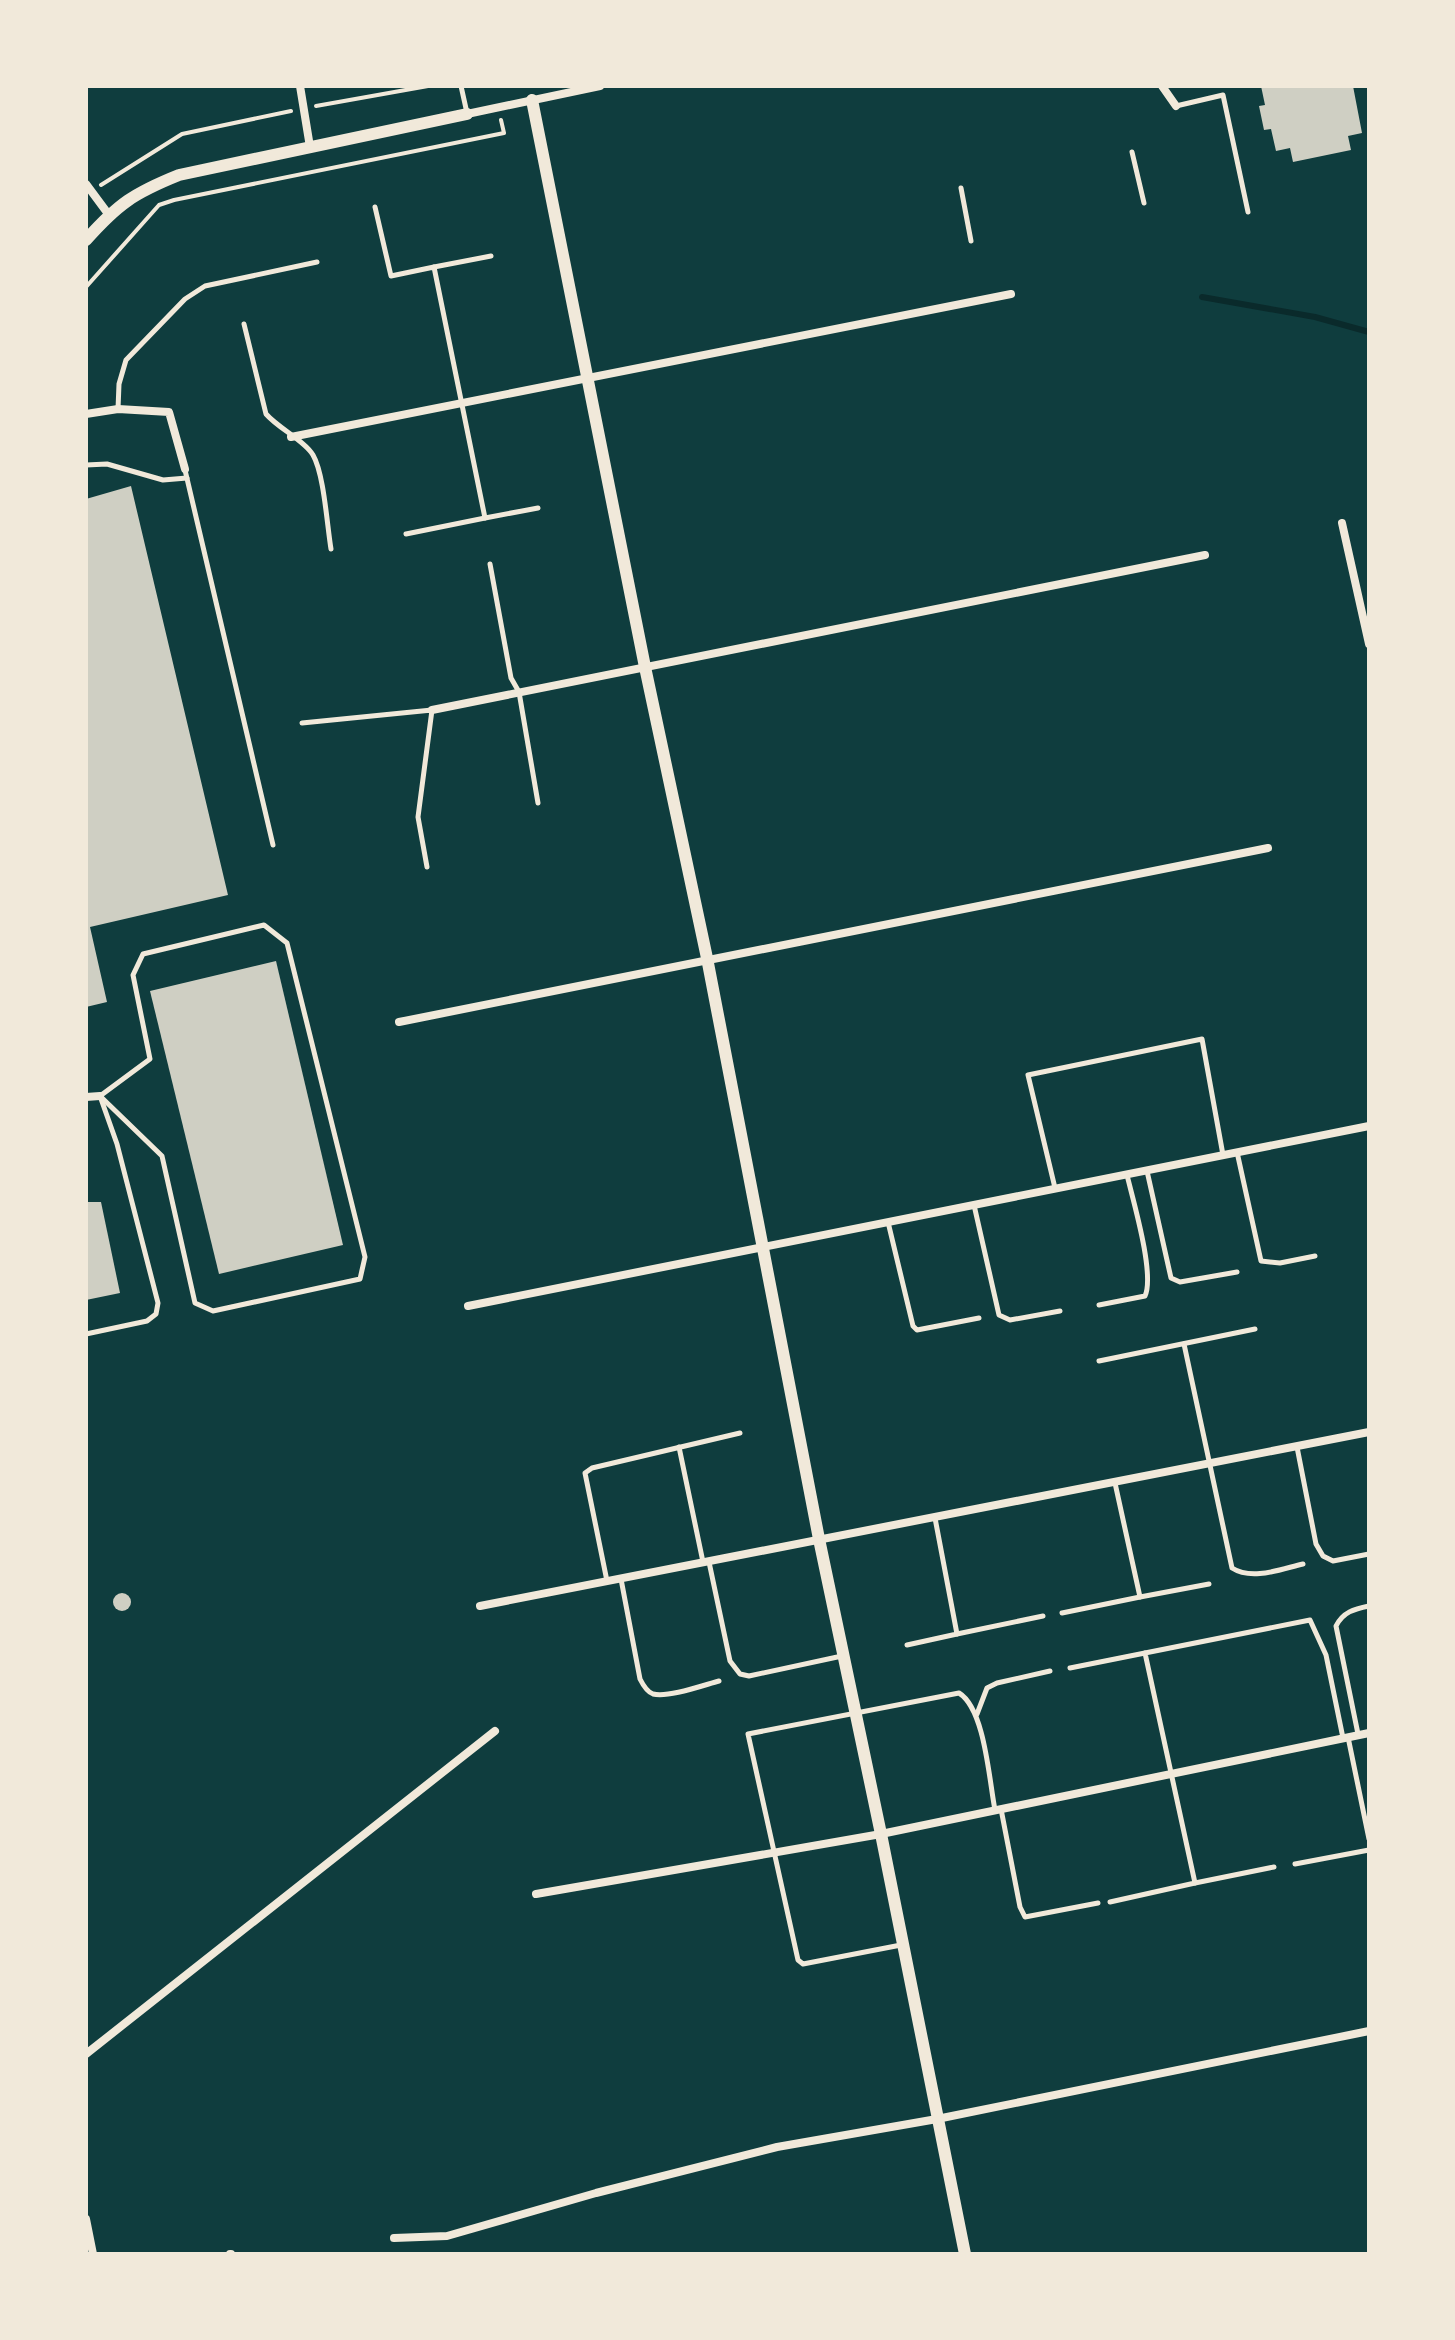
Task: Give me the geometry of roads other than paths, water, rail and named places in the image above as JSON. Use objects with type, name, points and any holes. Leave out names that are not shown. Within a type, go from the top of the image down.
[{"type":"street","points":[[300,86],[310,147]]},
{"type":"street","points":[[86,240],[109,215],[139,191],[179,175],[600,86]]},
{"type":"street","points":[[1162,86],[1176,106]]},
{"type":"street","points":[[532,100],[645,667],[707,958],[819,1539],[965,2254]]},
{"type":"street","points":[[89,188],[109,215]]},
{"type":"street","points":[[291,437],[1011,294]]},
{"type":"street","points":[[86,414],[118,409],[169,412],[186,474]]},
{"type":"street","points":[[1342,523],[1369,644]]},
{"type":"street","points":[[432,710],[1205,555]]},
{"type":"street","points":[[399,1022],[1268,848]]},
{"type":"street","points":[[86,1097],[100,1096]]},
{"type":"street","points":[[468,1306],[1369,1126]]},
{"type":"street","points":[[480,1606],[1369,1432]]},
{"type":"street","points":[[86,2054],[495,1731]]},
{"type":"street","points":[[536,1894],[881,1834],[1369,1733]]},
{"type":"street","points":[[394,2238],[447,2236],[596,2193],[777,2147],[937,2119],[1369,2031]]},
{"type":"street","points":[[86,2219],[93,2254]]},
{"type":"lane","points":[[461,86],[467,114]]},
{"type":"lane","points":[[1176,106],[1223,95],[1248,212]]},
{"type":"lane","points":[[1132,152],[1144,203]]},
{"type":"lane","points":[[961,188],[971,241]]},
{"type":"lane","points":[[375,207],[391,276],[491,256]]},
{"type":"lane","points":[[118,409],[119,384],[126,360],[185,299],[205,286],[317,262]]},
{"type":"lane","points":[[434,267],[485,518]]},
{"type":"lane","points":[[244,324],[266,414],[312,453],[331,549]]},
{"type":"lane","points":[[86,465],[107,464],[163,480],[186,474],[273,845]]},
{"type":"lane","points":[[406,534],[538,508]]},
{"type":"lane","points":[[490,564],[511,678],[519,692],[538,803]]},
{"type":"lane","points":[[302,723],[432,710],[418,817],[427,867]]},
{"type":"lane","points":[[264,925],[287,943],[365,1257],[360,1279],[213,1311],[195,1303],[162,1156],[100,1096],[150,1059],[133,975],[143,954],[264,925]]},
{"type":"lane","points":[[1055,1189],[1028,1075],[1202,1039],[1223,1155]]},
{"type":"lane","points":[[86,1334],[147,1321],[156,1314],[158,1303],[117,1144],[100,1096]]},
{"type":"lane","points":[[1237,1152],[1261,1261],[1280,1263],[1315,1256]]},
{"type":"lane","points":[[1147,1171],[1171,1278],[1180,1282],[1237,1272]]},
{"type":"lane","points":[[1099,1305],[1145,1296],[1149,1287],[1127,1175]]},
{"type":"lane","points":[[974,1205],[999,1315],[1010,1320],[1060,1311]]},
{"type":"lane","points":[[888,1222],[913,1326],[917,1330],[979,1318]]},
{"type":"lane","points":[[1099,1361],[1255,1329]]},
{"type":"lane","points":[[1184,1344],[1232,1568],[1241,1574],[1253,1574],[1303,1564]]},
{"type":"lane","points":[[607,1581],[585,1473],[592,1468],[740,1433]]},
{"type":"lane","points":[[1297,1446],[1316,1544],[1323,1556],[1333,1561],[1369,1554]]},
{"type":"lane","points":[[679,1447],[730,1661],[740,1674],[749,1676],[844,1656]]},
{"type":"lane","points":[[1115,1482],[1140,1597]]},
{"type":"lane","points":[[935,1517],[957,1634]]},
{"type":"lane","points":[[620,1578],[640,1679],[645,1688],[654,1694],[668,1694],[719,1681]]},
{"type":"lane","points":[[1062,1613],[1209,1584]]},
{"type":"lane","points":[[1358,1735],[1336,1626],[1341,1616],[1369,1606]]},
{"type":"lane","points":[[907,1645],[1043,1616]]},
{"type":"lane","points":[[1070,1668],[1310,1620],[1326,1655],[1369,1839]]},
{"type":"lane","points":[[1145,1653],[1195,1883]]},
{"type":"lane","points":[[977,1715],[987,1688],[1050,1671]]},
{"type":"lane","points":[[903,1944],[803,1964],[798,1960],[748,1734],[952,1693],[965,1696],[977,1715],[1020,1907],[1025,1917],[1098,1903]]},
{"type":"lane","points":[[1295,1864],[1369,1850]]},
{"type":"lane","points":[[1110,1902],[1274,1867]]},
{"type":"waterway","points":[[1202,297],[1315,317],[1369,332]]}]
